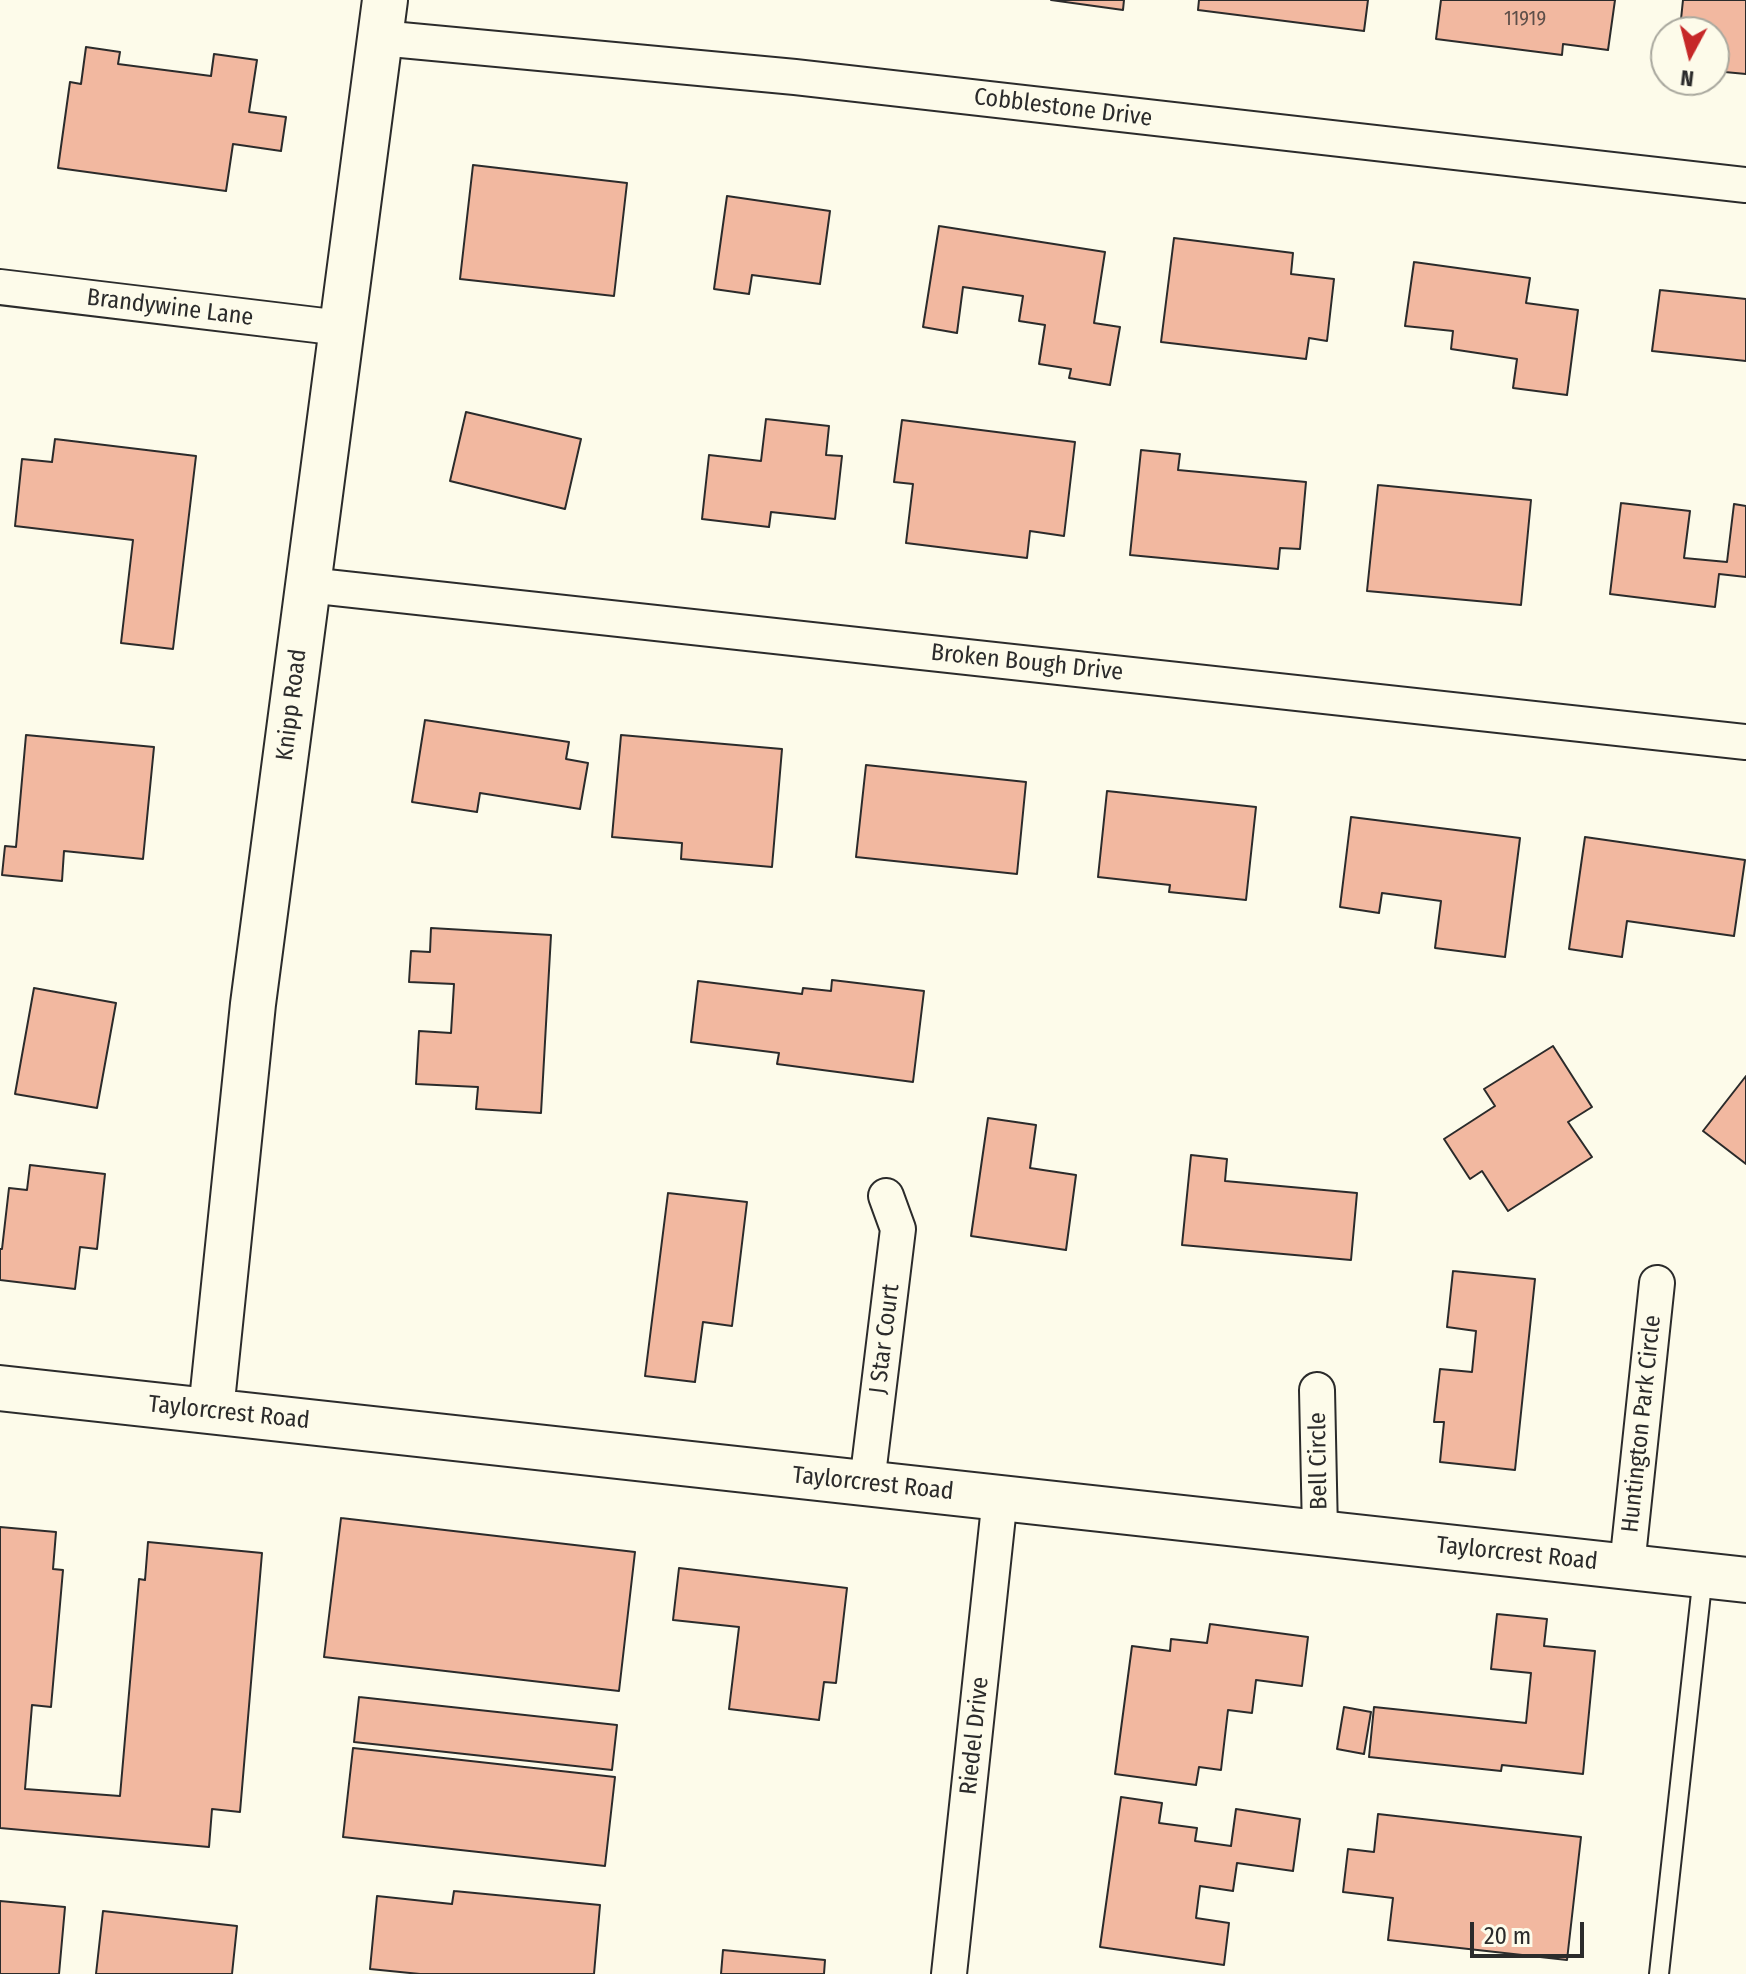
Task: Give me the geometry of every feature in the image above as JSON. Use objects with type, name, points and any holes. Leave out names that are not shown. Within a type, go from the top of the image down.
[{"type":"street","name":"Cobblestone Drive","points":[[382,19],[795,77],[1746,185]]},
{"type":"street","name":"Knipp Road","points":[[211,1411],[253,1004],[382,19]]},
{"type":"street","name":"Brandywine Lane","points":[[0,287],[341,328]]},
{"type":"street","name":"Broken Bough Drive","points":[[308,585],[1746,742]]},
{"type":"street","name":"J Star Court","points":[[867,1483],[898,1229],[886,1196]]},
{"type":"street","name":"Huntington Park Circle","points":[[1627,1566],[1657,1283]]},
{"type":"street","name":"Taylorcrest Road","points":[[0,1388],[1746,1580]]},
{"type":"street","name":"Bell Circle","points":[[1317,1390],[1320,1532]]},
{"type":"street","name":"Riedel Drive","points":[[949,1974],[1000,1497]]},
{"type":"lane","points":[[1659,1974],[1703,1575]]},
{"type":"building","points":[[1051,0],[1124,0],[1123,10]]},
{"type":"building","points":[[1199,0],[1368,0],[1364,31],[1198,10]]},
{"type":"building","points":[[1441,0],[1615,0],[1608,50],[1563,44],[1562,55],[1436,39]]},
{"type":"building","points":[[1683,0],[1746,0],[1746,74],[1730,72],[1730,16],[1681,16]]},
{"type":"building","points":[[86,47],[120,52],[118,64],[211,76],[214,54],[257,60],[249,112],[286,117],[281,151],[233,144],[226,191],[58,168],[70,82],[81,84]]},
{"type":"building","points":[[473,165],[627,183],[614,296],[460,279]]},
{"type":"building","points":[[727,196],[830,211],[820,284],[752,275],[749,294],[714,289]]},
{"type":"building","points":[[939,226],[1105,252],[1094,323],[1120,327],[1110,385],[1069,378],[1071,369],[1039,364],[1045,325],[1019,321],[1023,296],[963,287],[957,333],[923,327]]},
{"type":"building","points":[[1174,238],[1293,253],[1291,274],[1334,279],[1327,341],[1309,338],[1306,359],[1161,342]]},
{"type":"building","points":[[1414,262],[1530,278],[1526,303],[1578,310],[1567,395],[1513,388],[1517,359],[1451,349],[1453,331],[1405,326]]},
{"type":"building","points":[[1660,290],[1746,299],[1746,361],[1652,351]]},
{"type":"building","points":[[466,412],[581,439],[565,509],[450,481]]},
{"type":"building","points":[[766,419],[829,426],[826,455],[842,456],[835,519],[771,512],[769,527],[702,519],[709,455],[761,461]]},
{"type":"building","points":[[902,420],[1075,442],[1064,536],[1030,531],[1027,558],[906,543],[913,484],[894,482]]},
{"type":"building","points":[[55,439],[196,456],[173,649],[121,643],[133,540],[15,526],[22,459],[52,462]]},
{"type":"building","points":[[1141,450],[1180,454],[1178,470],[1306,482],[1300,549],[1280,548],[1278,569],[1130,555]]},
{"type":"building","points":[[1378,485],[1531,500],[1521,605],[1367,591]]},
{"type":"building","points":[[1621,503],[1690,511],[1684,558],[1727,562],[1734,504],[1746,506],[1746,577],[1719,574],[1715,607],[1610,594]]},
{"type":"building","points":[[425,720],[569,742],[566,759],[588,763],[580,809],[480,793],[477,812],[412,802]]},
{"type":"building","points":[[26,735],[154,747],[143,859],[64,851],[62,881],[2,875],[5,846],[16,847]]},
{"type":"building","points":[[621,735],[782,749],[772,867],[681,859],[682,843],[612,837]]},
{"type":"building","points":[[866,765],[1026,782],[1017,874],[856,857]]},
{"type":"building","points":[[1107,791],[1256,807],[1246,900],[1169,892],[1170,885],[1098,877]]},
{"type":"building","points":[[1351,817],[1520,838],[1505,957],[1435,948],[1441,901],[1382,893],[1379,913],[1340,907]]},
{"type":"building","points":[[1585,837],[1745,860],[1734,936],[1627,921],[1622,957],[1569,949]]},
{"type":"building","points":[[431,928],[551,935],[541,1113],[476,1109],[478,1087],[416,1084],[419,1031],[451,1033],[454,984],[409,982],[411,951],[430,952]]},
{"type":"building","points":[[832,980],[924,991],[913,1082],[777,1064],[779,1053],[691,1042],[698,981],[802,994],[803,988],[831,991]]},
{"type":"building","points":[[34,988],[116,1003],[97,1108],[15,1094]]},
{"type":"building","points":[[1553,1046],[1592,1107],[1568,1122],[1592,1157],[1508,1211],[1482,1171],[1470,1179],[1444,1139],[1495,1106],[1484,1089]]},
{"type":"building","points":[[1746,1076],[1746,1164],[1703,1131]]},
{"type":"building","points":[[988,1118],[1036,1125],[1030,1168],[1076,1175],[1066,1250],[971,1236]]},
{"type":"building","points":[[1191,1155],[1227,1159],[1225,1181],[1357,1193],[1351,1260],[1182,1245]]},
{"type":"building","points":[[30,1165],[105,1174],[97,1249],[80,1247],[75,1289],[0,1280],[0,1249],[9,1188],[27,1190]]},
{"type":"building","points":[[668,1193],[747,1202],[732,1326],[703,1322],[695,1382],[645,1376]]},
{"type":"building","points":[[1453,1271],[1535,1279],[1515,1470],[1440,1462],[1444,1422],[1434,1422],[1440,1369],[1472,1372],[1476,1331],[1447,1327]]},
{"type":"building","points":[[341,1518],[635,1552],[619,1691],[324,1657]]},
{"type":"building","points":[[0,1527],[56,1532],[53,1569],[63,1570],[51,1707],[32,1705],[25,1789],[120,1796],[139,1579],[145,1580],[148,1542],[262,1553],[240,1812],[212,1809],[209,1847],[0,1828]]},
{"type":"building","points":[[679,1568],[847,1588],[836,1683],[824,1682],[819,1720],[729,1709],[739,1627],[673,1620]]},
{"type":"building","points":[[1497,1614],[1547,1619],[1544,1646],[1595,1651],[1583,1774],[1502,1765],[1501,1771],[1369,1757],[1374,1707],[1526,1723],[1531,1673],[1491,1669]]},
{"type":"building","points":[[1210,1624],[1308,1637],[1302,1686],[1256,1680],[1252,1713],[1228,1710],[1221,1770],[1199,1767],[1196,1785],[1115,1774],[1132,1646],[1170,1651],[1171,1639],[1207,1643]]},
{"type":"building","points":[[359,1697],[617,1725],[612,1770],[354,1742]]},
{"type":"building","points":[[1344,1707],[1371,1712],[1364,1754],[1337,1749]]},
{"type":"building","points":[[353,1748],[615,1777],[605,1866],[343,1837]]},
{"type":"building","points":[[1121,1797],[1162,1803],[1159,1823],[1197,1828],[1195,1841],[1231,1846],[1236,1809],[1300,1819],[1293,1871],[1237,1863],[1233,1891],[1200,1886],[1196,1918],[1229,1923],[1224,1965],[1100,1947]]},
{"type":"building","points":[[1378,1814],[1581,1837],[1567,1960],[1388,1940],[1393,1898],[1343,1892],[1348,1849],[1374,1852]]},
{"type":"building","points":[[454,1891],[600,1905],[594,1974],[420,1974],[370,1969],[377,1896],[452,1904]]},
{"type":"building","points":[[0,1901],[65,1907],[59,1974],[0,1974]]},
{"type":"building","points":[[103,1911],[237,1926],[232,1974],[96,1974]]},
{"type":"building","points":[[723,1950],[825,1960],[824,1974],[721,1974]]}]
